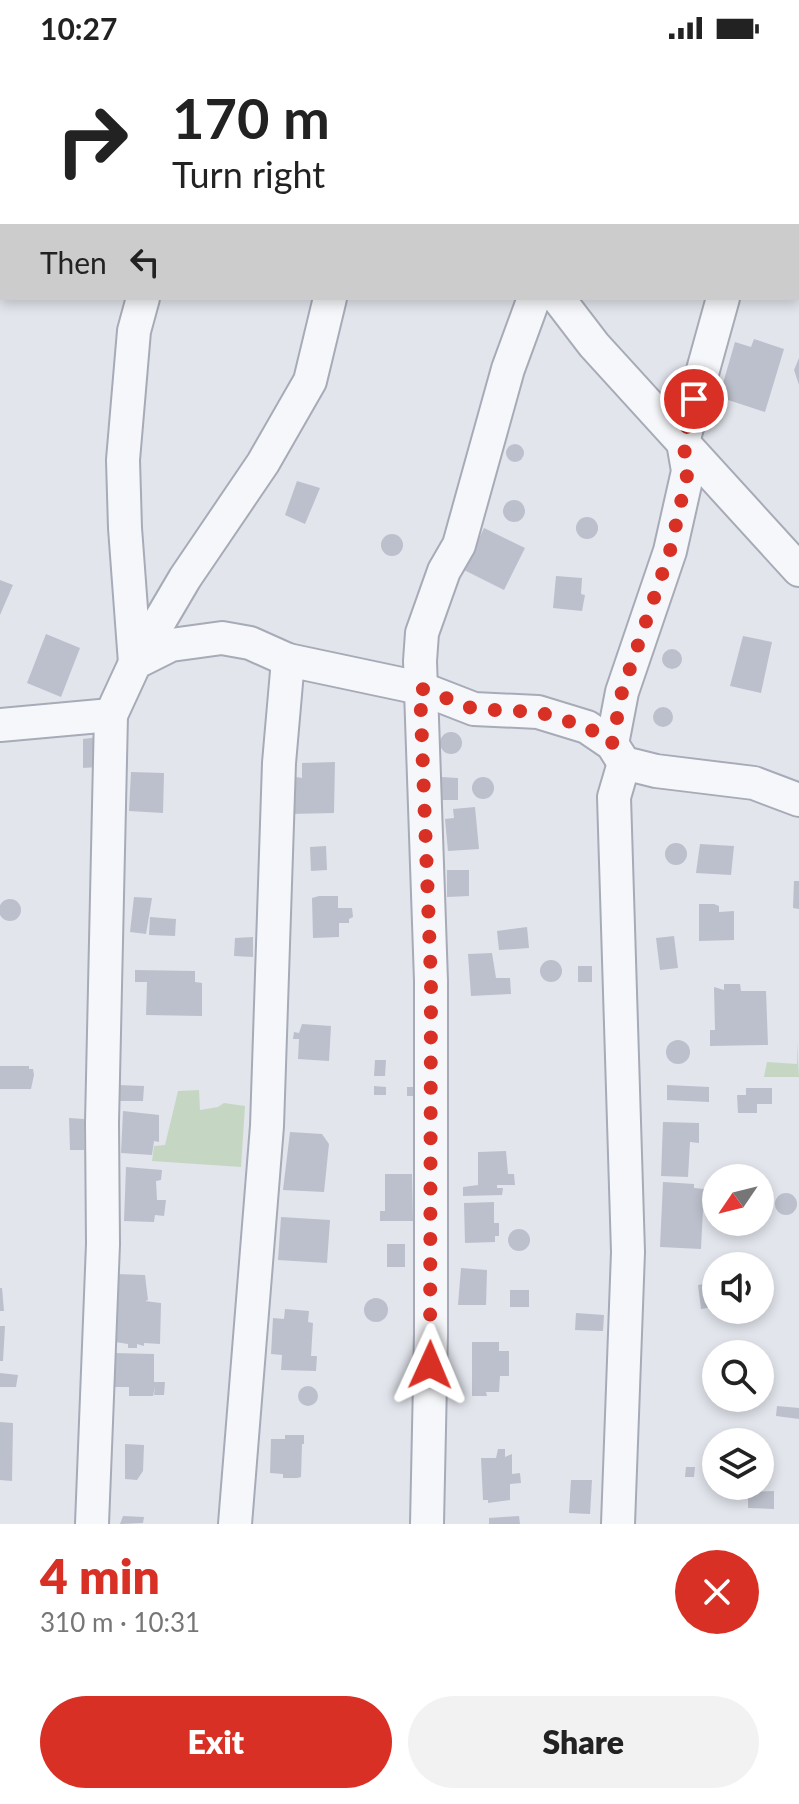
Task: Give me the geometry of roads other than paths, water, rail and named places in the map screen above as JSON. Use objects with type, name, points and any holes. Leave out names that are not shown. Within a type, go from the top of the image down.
[{"type":"street","points":[[135,663],[123,460],[134,331],[142,300]]},
{"type":"street","points":[[92,1524],[103,1244],[102,1107],[111,715],[135,663],[185,578],[263,463],[310,381],[330,300]]},
{"type":"street","points":[[427,1524],[431,1334],[431,981],[420,688],[422,633],[444,571],[459,545],[508,369],[533,300]]},
{"type":"street","points":[[560,300],[594,345],[799,570]]},
{"type":"street","points":[[618,1524],[628,1252],[614,797],[622,692],[670,551],[688,471],[683,442],[722,300]]},
{"type":"street","points":[[135,663],[171,645],[222,638],[250,643],[288,660],[420,688],[474,709],[538,712],[587,727],[618,754],[656,771],[754,783],[799,800]]},
{"type":"street","points":[[235,1524],[267,1126],[279,763],[288,660]]},
{"type":"street","points":[[0,725],[111,715]]}]
